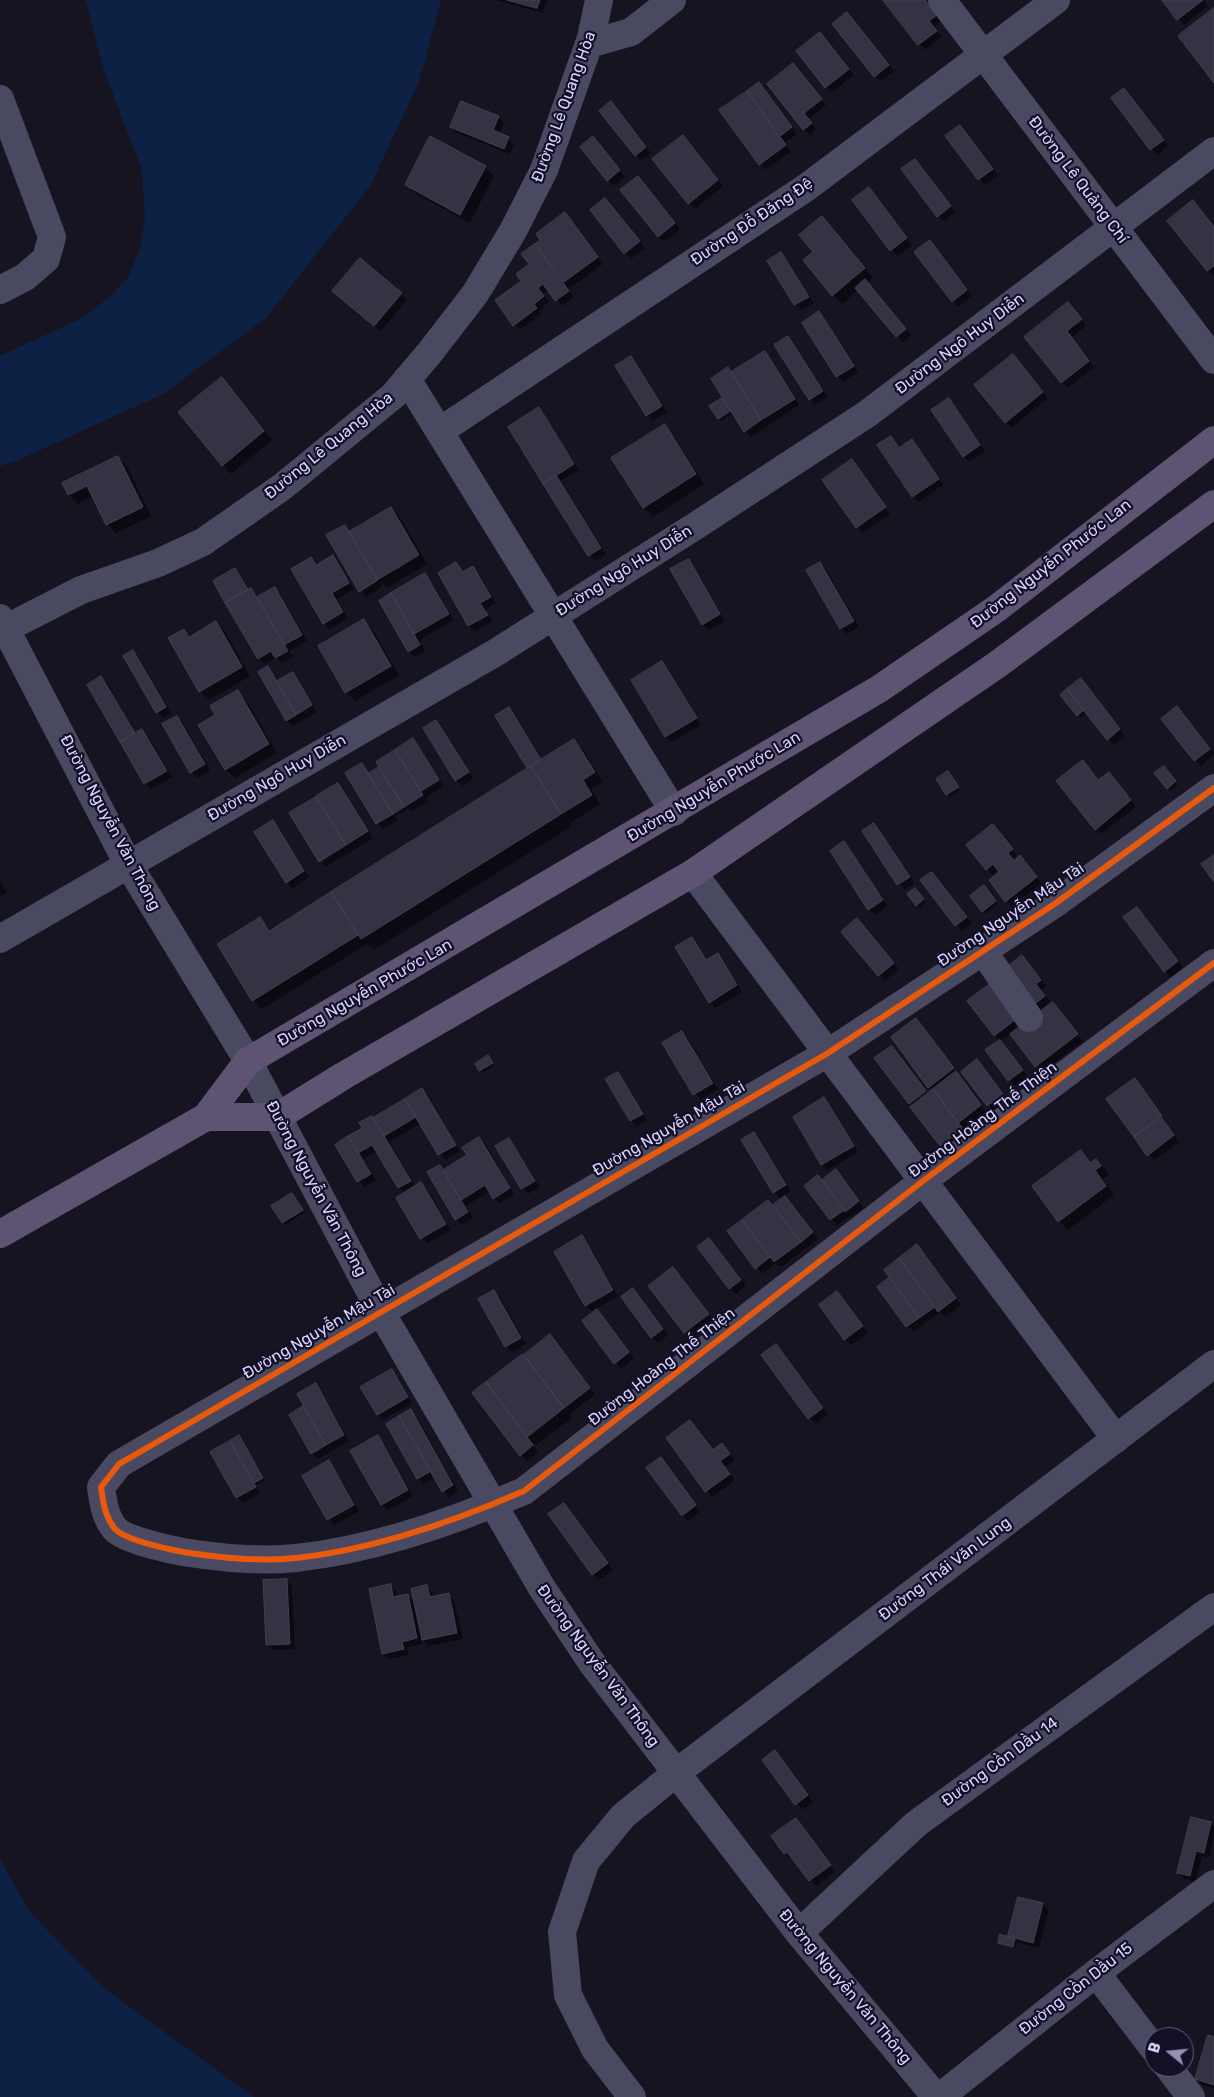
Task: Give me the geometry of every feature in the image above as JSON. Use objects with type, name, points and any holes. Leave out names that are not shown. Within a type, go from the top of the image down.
[{"type":"main road","name":"Đường Nguyễn Phước Lan","points":[[0,1234],[206,1117],[248,1061],[674,812],[879,688],[996,609],[1214,440]]},
{"type":"main road","points":[[277,1117],[343,1076],[693,873],[998,664],[1214,504]]},
{"type":"main road","name":"Đường Nguyễn Phước Lan","points":[[206,1117],[277,1117]]},
{"type":"street","name":"Đường Lê Quang Hòa","points":[[2,626],[81,590],[158,563],[203,542],[319,458],[394,395],[475,294],[513,231],[544,170],[589,44],[599,0]]},
{"type":"street","points":[[589,44],[631,32],[672,0]]},
{"type":"street","name":"Đường Lê Quảng Chí","points":[[942,0],[1214,360]]},
{"type":"street","name":"Đường Đỗ Đăng Đệ","points":[[440,432],[806,187],[1056,0]]},
{"type":"street","points":[[0,99],[52,237],[46,259],[25,277],[0,290]]},
{"type":"street","name":"Đường Ngô Huy Diễn","points":[[0,939],[495,653],[867,414],[1214,151]]},
{"type":"street","points":[[407,379],[674,812]]},
{"type":"street","name":"Đường Nguyễn Văn Thông","points":[[2,626],[128,864],[248,1061],[381,1312],[542,1588],[592,1663],[799,1933],[936,2097]]},
{"type":"street","name":"Đường Nguyễn Mậu Tài","points":[[119,1464],[828,1053],[1056,903],[1214,788]]},
{"type":"street","points":[[693,873],[1116,1439]]},
{"type":"street","points":[[983,951],[1029,1018]]},
{"type":"street","name":"Đường Hoàng Thế Thiện","points":[[119,1464],[101,1487],[104,1510],[116,1531],[155,1547],[222,1559],[296,1558],[387,1540],[493,1505],[524,1491],[923,1181],[1214,963]]},
{"type":"street","name":"Đường Thái Văn Lung","points":[[632,2097],[595,2049],[568,1995],[562,1932],[586,1861],[623,1816],[676,1773],[1214,1364]]},
{"type":"street","name":"Đường Cồn Dầu 14","points":[[799,1933],[916,1824],[1214,1607]]},
{"type":"street","name":"Đường Cồn Dầu 15","points":[[940,2097],[1096,1973],[1214,1884]]},
{"type":"street","points":[[1096,1973],[1144,2036]]},
{"type":"street","points":[[1176,2077],[1191,2097]]},
{"type":"water","points":[[86,0],[441,0],[419,82],[370,186],[266,318],[163,394],[16,461],[0,466],[0,356],[82,318],[111,296],[128,277],[140,250],[145,217],[142,171],[104,70]]},
{"type":"water","points":[[0,1859],[29,1911],[105,1989],[254,2097],[0,2097]]},
{"type":"building","points":[[507,0],[540,0],[537,8]]},
{"type":"building","points":[[883,0],[925,0],[937,15],[929,21],[937,31],[918,45]]},
{"type":"building","points":[[1162,0],[1203,0],[1177,20]]},
{"type":"building","points":[[1214,8],[1214,83],[1178,36]]},
{"type":"building","points":[[847,12],[889,65],[874,77],[832,24]]},
{"type":"building","points":[[820,32],[849,69],[825,88],[796,51]]},
{"type":"building","points":[[793,63],[822,99],[804,113],[812,123],[803,130],[767,84]]},
{"type":"building","points":[[759,82],[792,127],[779,137],[747,91]]},
{"type":"building","points":[[1124,88],[1164,140],[1150,150],[1111,98]]},
{"type":"building","points":[[747,91],[786,145],[759,165],[719,110]]},
{"type":"building","points":[[461,101],[499,116],[493,130],[509,137],[504,149],[450,127]]},
{"type":"building","points":[[611,101],[646,147],[635,156],[599,111]]},
{"type":"building","points":[[960,125],[993,169],[978,180],[945,136]]},
{"type":"building","points":[[683,135],[718,180],[688,204],[652,159]]},
{"type":"building","points":[[430,136],[486,166],[460,215],[405,185]]},
{"type":"building","points":[[593,136],[620,170],[607,181],[580,147]]},
{"type":"building","points":[[915,159],[951,206],[937,217],[901,169]]},
{"type":"building","points":[[638,176],[675,223],[658,237],[620,190]]},
{"type":"building","points":[[869,187],[907,238],[890,251],[852,200]]},
{"type":"building","points":[[605,198],[640,241],[624,254],[590,210]]},
{"type":"building","points":[[1193,200],[1214,227],[1214,266],[1207,271],[1167,221]]},
{"type":"building","points":[[565,212],[598,257],[564,282],[535,244],[540,240],[536,234]]},
{"type":"building","points":[[822,216],[865,268],[832,296],[803,260],[813,252],[799,235]]},
{"type":"building","points":[[930,240],[967,290],[952,302],[914,252]]},
{"type":"building","points":[[535,244],[569,291],[555,301],[543,284],[538,288],[544,296],[534,304],[537,308],[513,326],[495,300],[521,281],[516,274],[529,264],[521,254]]},
{"type":"building","points":[[781,252],[809,297],[794,305],[767,261]]},
{"type":"building","points":[[360,258],[402,293],[374,326],[332,291]]},
{"type":"building","points":[[865,279],[906,329],[896,337],[855,288]]},
{"type":"building","points":[[1068,302],[1082,319],[1067,331],[1089,361],[1061,383],[1024,337]]},
{"type":"building","points":[[819,311],[854,366],[836,377],[802,323]]},
{"type":"building","points":[[788,336],[823,391],[809,400],[774,345]]},
{"type":"building","points":[[765,351],[795,399],[761,420],[731,372]]},
{"type":"building","points":[[1013,354],[1043,392],[1005,423],[974,385]]},
{"type":"building","points":[[631,356],[662,406],[646,416],[615,366]]},
{"type":"building","points":[[728,367],[761,420],[744,432],[711,379]]},
{"type":"building","points":[[222,377],[264,431],[222,466],[178,412]]},
{"type":"building","points":[[722,398],[730,411],[718,419],[709,406]]},
{"type":"building","points":[[949,398],[980,445],[963,457],[931,410]]},
{"type":"building","points":[[539,407],[574,464],[543,484],[508,427]]},
{"type":"building","points":[[665,424],[696,474],[643,508],[611,458]]},
{"type":"building","points":[[891,436],[899,448],[912,439],[939,479],[912,497],[877,445]]},
{"type":"building","points":[[118,456],[143,507],[106,525],[87,486],[68,495],[62,483]]},
{"type":"building","points":[[852,459],[886,507],[856,528],[822,480]]},
{"type":"building","points":[[556,475],[601,548],[588,556],[543,484]]},
{"type":"building","points":[[391,507],[419,555],[377,580],[349,532]]},
{"type":"building","points":[[345,525],[378,580],[359,592],[326,535]]},
{"type":"building","points":[[333,555],[349,583],[332,593],[343,612],[323,624],[291,569],[311,557],[316,565]]},
{"type":"building","points":[[689,559],[720,614],[702,625],[670,569]]},
{"type":"building","points":[[456,562],[463,572],[473,566],[491,597],[480,603],[488,615],[468,626],[438,573]]},
{"type":"building","points":[[820,562],[854,621],[840,629],[806,570]]},
{"type":"building","points":[[235,568],[248,590],[225,603],[213,581]]},
{"type":"building","points":[[425,573],[449,614],[414,634],[391,593]]},
{"type":"building","points":[[275,587],[302,635],[284,645],[257,597]]},
{"type":"building","points":[[251,588],[288,651],[275,658],[271,651],[258,659],[225,603]]},
{"type":"building","points":[[391,593],[420,645],[408,652],[379,601]]},
{"type":"building","points":[[364,619],[391,666],[345,693],[318,646]]},
{"type":"building","points":[[216,621],[242,667],[199,692],[168,638],[184,629],[189,637]]},
{"type":"building","points":[[133,650],[166,707],[156,713],[123,656]]},
{"type":"building","points":[[662,661],[697,718],[665,737],[631,680]]},
{"type":"building","points":[[268,666],[296,715],[286,721],[258,672]]},
{"type":"building","points":[[293,672],[312,705],[296,715],[277,681]]},
{"type":"building","points":[[101,676],[135,733],[120,742],[87,685]]},
{"type":"building","points":[[1081,678],[1120,729],[1107,740],[1067,689]]},
{"type":"building","points":[[1067,689],[1084,710],[1077,716],[1060,695]]},
{"type":"building","points":[[238,690],[269,744],[225,770],[198,725],[215,715],[210,706]]},
{"type":"building","points":[[1177,706],[1210,749],[1194,761],[1161,719]]},
{"type":"building","points":[[509,707],[541,760],[527,768],[495,716]]},
{"type":"building","points":[[177,716],[205,764],[190,773],[162,724]]},
{"type":"building","points":[[436,720],[469,772],[455,781],[423,728]]},
{"type":"building","points":[[142,729],[167,771],[144,784],[120,742]]},
{"type":"building","points":[[413,738],[439,780],[421,791],[395,750]]},
{"type":"building","points":[[574,739],[595,772],[583,780],[592,795],[561,814],[531,766]]},
{"type":"building","points":[[395,750],[423,795],[404,807],[376,762]]},
{"type":"building","points":[[1083,760],[1098,780],[1109,772],[1131,800],[1095,830],[1056,781]]},
{"type":"building","points":[[362,763],[393,814],[376,824],[345,773]]},
{"type":"building","points":[[531,766],[561,814],[361,939],[331,892]]},
{"type":"building","points":[[1164,766],[1176,781],[1167,789],[1154,773]]},
{"type":"building","points":[[379,767],[404,807],[393,814],[368,774]]},
{"type":"building","points":[[948,771],[959,787],[946,795],[936,779]]},
{"type":"building","points":[[338,783],[368,831],[346,845],[316,796]]},
{"type":"building","points":[[316,797],[346,845],[319,862],[289,813]]},
{"type":"building","points":[[273,820],[304,871],[286,883],[254,832]]},
{"type":"building","points":[[874,823],[910,877],[897,885],[862,831]]},
{"type":"building","points":[[993,824],[1013,849],[1008,853],[1014,861],[1020,855],[1037,877],[1005,902],[989,880],[999,872],[993,864],[986,870],[966,845]]},
{"type":"building","points":[[844,841],[883,900],[868,910],[830,851]]},
{"type":"building","points":[[1214,855],[1214,882],[1201,864]]},
{"type":"building","points":[[932,872],[967,917],[955,926],[920,880]]},
{"type":"building","points":[[984,885],[996,901],[982,912],[970,896]]},
{"type":"building","points":[[915,888],[924,899],[916,906],[907,894]]},
{"type":"building","points":[[331,892],[358,935],[252,1001],[217,944],[260,917],[269,931]]},
{"type":"building","points":[[1137,907],[1178,961],[1164,972],[1123,917]]},
{"type":"building","points":[[857,918],[894,963],[878,976],[841,932]]},
{"type":"building","points":[[692,937],[706,960],[718,953],[737,985],[709,1003],[675,947]]},
{"type":"building","points":[[1022,955],[1041,980],[1036,984],[1045,996],[1032,1006],[1005,969]]},
{"type":"building","points":[[994,981],[1020,1016],[994,1036],[967,1001]]},
{"type":"building","points":[[1053,1002],[1078,1034],[1035,1067],[1010,1034]]},
{"type":"building","points":[[916,1018],[954,1068],[928,1088],[891,1037]]},
{"type":"building","points":[[682,1031],[713,1083],[693,1095],[662,1043]]},
{"type":"building","points":[[1000,1040],[1023,1070],[1008,1081],[985,1050]]},
{"type":"building","points":[[892,1046],[926,1091],[909,1104],[874,1058]]},
{"type":"building","points":[[488,1055],[493,1063],[479,1071],[475,1064]]},
{"type":"building","points":[[977,1059],[1003,1094],[987,1106],[961,1072]]},
{"type":"building","points":[[956,1071],[981,1105],[958,1123],[933,1089]]},
{"type":"building","points":[[618,1072],[643,1114],[630,1121],[605,1079]]},
{"type":"building","points":[[1135,1078],[1162,1116],[1134,1137],[1106,1099]]},
{"type":"building","points":[[422,1088],[456,1145],[438,1155],[405,1099]]},
{"type":"building","points":[[933,1089],[963,1129],[940,1146],[910,1107]]},
{"type":"building","points":[[824,1097],[854,1146],[821,1165],[793,1117]]},
{"type":"building","points":[[405,1099],[416,1117],[384,1136],[373,1118]]},
{"type":"building","points":[[372,1116],[411,1181],[398,1188],[372,1145],[358,1153],[348,1136],[362,1128],[359,1123]]},
{"type":"building","points":[[1161,1117],[1174,1135],[1147,1156],[1134,1137]]},
{"type":"building","points":[[754,1132],[786,1185],[773,1193],[741,1140]]},
{"type":"building","points":[[348,1136],[371,1174],[357,1182],[335,1145]]},
{"type":"building","points":[[479,1137],[510,1188],[493,1199],[485,1185],[461,1200],[443,1170],[467,1155],[462,1148]]},
{"type":"building","points":[[509,1138],[535,1181],[521,1189],[495,1146]]},
{"type":"building","points":[[1081,1150],[1090,1163],[1096,1159],[1101,1166],[1095,1170],[1106,1186],[1058,1222],[1032,1186]]},
{"type":"building","points":[[440,1165],[468,1212],[455,1220],[427,1172]]},
{"type":"building","points":[[836,1169],[859,1201],[845,1212],[822,1180]]},
{"type":"building","points":[[818,1175],[844,1210],[830,1220],[804,1186]]},
{"type":"building","points":[[421,1182],[446,1224],[420,1239],[396,1198]]},
{"type":"building","points":[[292,1193],[303,1210],[282,1223],[271,1206]]},
{"type":"building","points":[[785,1196],[813,1232],[801,1242],[773,1205]]},
{"type":"building","points":[[768,1200],[801,1242],[774,1262],[742,1220]]},
{"type":"building","points":[[742,1220],[770,1257],[755,1269],[727,1231]]},
{"type":"building","points":[[582,1235],[613,1290],[585,1306],[554,1252]]},
{"type":"building","points":[[709,1238],[741,1280],[729,1289],[697,1247]]},
{"type":"building","points":[[917,1244],[956,1298],[938,1312],[899,1258]]},
{"type":"building","points":[[899,1258],[935,1307],[919,1318],[884,1270]]},
{"type":"building","points":[[673,1267],[709,1314],[684,1333],[648,1286]]},
{"type":"building","points":[[890,1277],[919,1318],[906,1327],[877,1287]]},
{"type":"building","points":[[633,1288],[663,1329],[651,1338],[621,1297]]},
{"type":"building","points":[[494,1290],[521,1338],[505,1347],[478,1299]]},
{"type":"building","points":[[837,1291],[863,1326],[844,1340],[819,1305]]},
{"type":"building","points":[[597,1309],[629,1352],[614,1364],[582,1321]]},
{"type":"building","points":[[550,1334],[590,1388],[564,1408],[524,1355]]},
{"type":"building","points":[[776,1344],[823,1408],[808,1419],[761,1355]]},
{"type":"building","points":[[523,1354],[564,1408],[527,1437],[486,1382]]},
{"type":"building","points":[[392,1369],[408,1397],[377,1415],[360,1387]]},
{"type":"building","points":[[486,1382],[533,1445],[520,1456],[472,1393]]},
{"type":"building","points":[[316,1383],[344,1435],[326,1445],[297,1394]]},
{"type":"building","points":[[303,1406],[326,1445],[311,1454],[289,1415]]},
{"type":"building","points":[[411,1409],[453,1485],[442,1492],[399,1416]]},
{"type":"building","points":[[399,1416],[431,1471],[417,1479],[386,1424]]},
{"type":"building","points":[[690,1420],[713,1450],[722,1443],[730,1454],[720,1461],[730,1474],[705,1492],[666,1438]]},
{"type":"building","points":[[239,1435],[263,1478],[254,1483],[230,1441]]},
{"type":"building","points":[[378,1435],[408,1490],[381,1505],[350,1451]]},
{"type":"building","points":[[230,1441],[256,1487],[236,1498],[210,1452]]},
{"type":"building","points":[[661,1457],[696,1505],[682,1516],[646,1468]]},
{"type":"building","points":[[329,1460],[354,1505],[327,1520],[302,1476]]},
{"type":"building","points":[[564,1503],[608,1563],[592,1575],[548,1514]]},
{"type":"building","points":[[287,1579],[290,1644],[266,1645],[263,1580]]},
{"type":"building","points":[[391,1584],[393,1597],[408,1594],[417,1638],[402,1642],[404,1649],[382,1654],[369,1589]]},
{"type":"building","points":[[427,1585],[430,1597],[449,1593],[457,1633],[422,1640],[411,1589]]},
{"type":"building","points":[[775,1750],[808,1795],[795,1805],[762,1760]]},
{"type":"building","points":[[1191,1817],[1211,1822],[1204,1853],[1196,1851],[1190,1876],[1177,1873]]},
{"type":"building","points":[[796,1818],[831,1865],[809,1881],[787,1852],[784,1854],[771,1836]]},
{"type":"building","points":[[1018,1897],[1043,1903],[1033,1943],[1008,1936]]},
{"type":"building","points":[[1000,1934],[1015,1939],[1013,1947],[998,1943]]},
{"type":"building","points":[[1208,2035],[1214,2037],[1214,2085],[1195,2079]]},
{"type":"cycle path","points":[[1214,788],[1056,903],[828,1053],[119,1464],[101,1487],[109,1519],[120,1533],[147,1544],[167,1549],[225,1558],[282,1559],[324,1554],[412,1533],[470,1513],[524,1491],[923,1181],[1214,963]]}]
